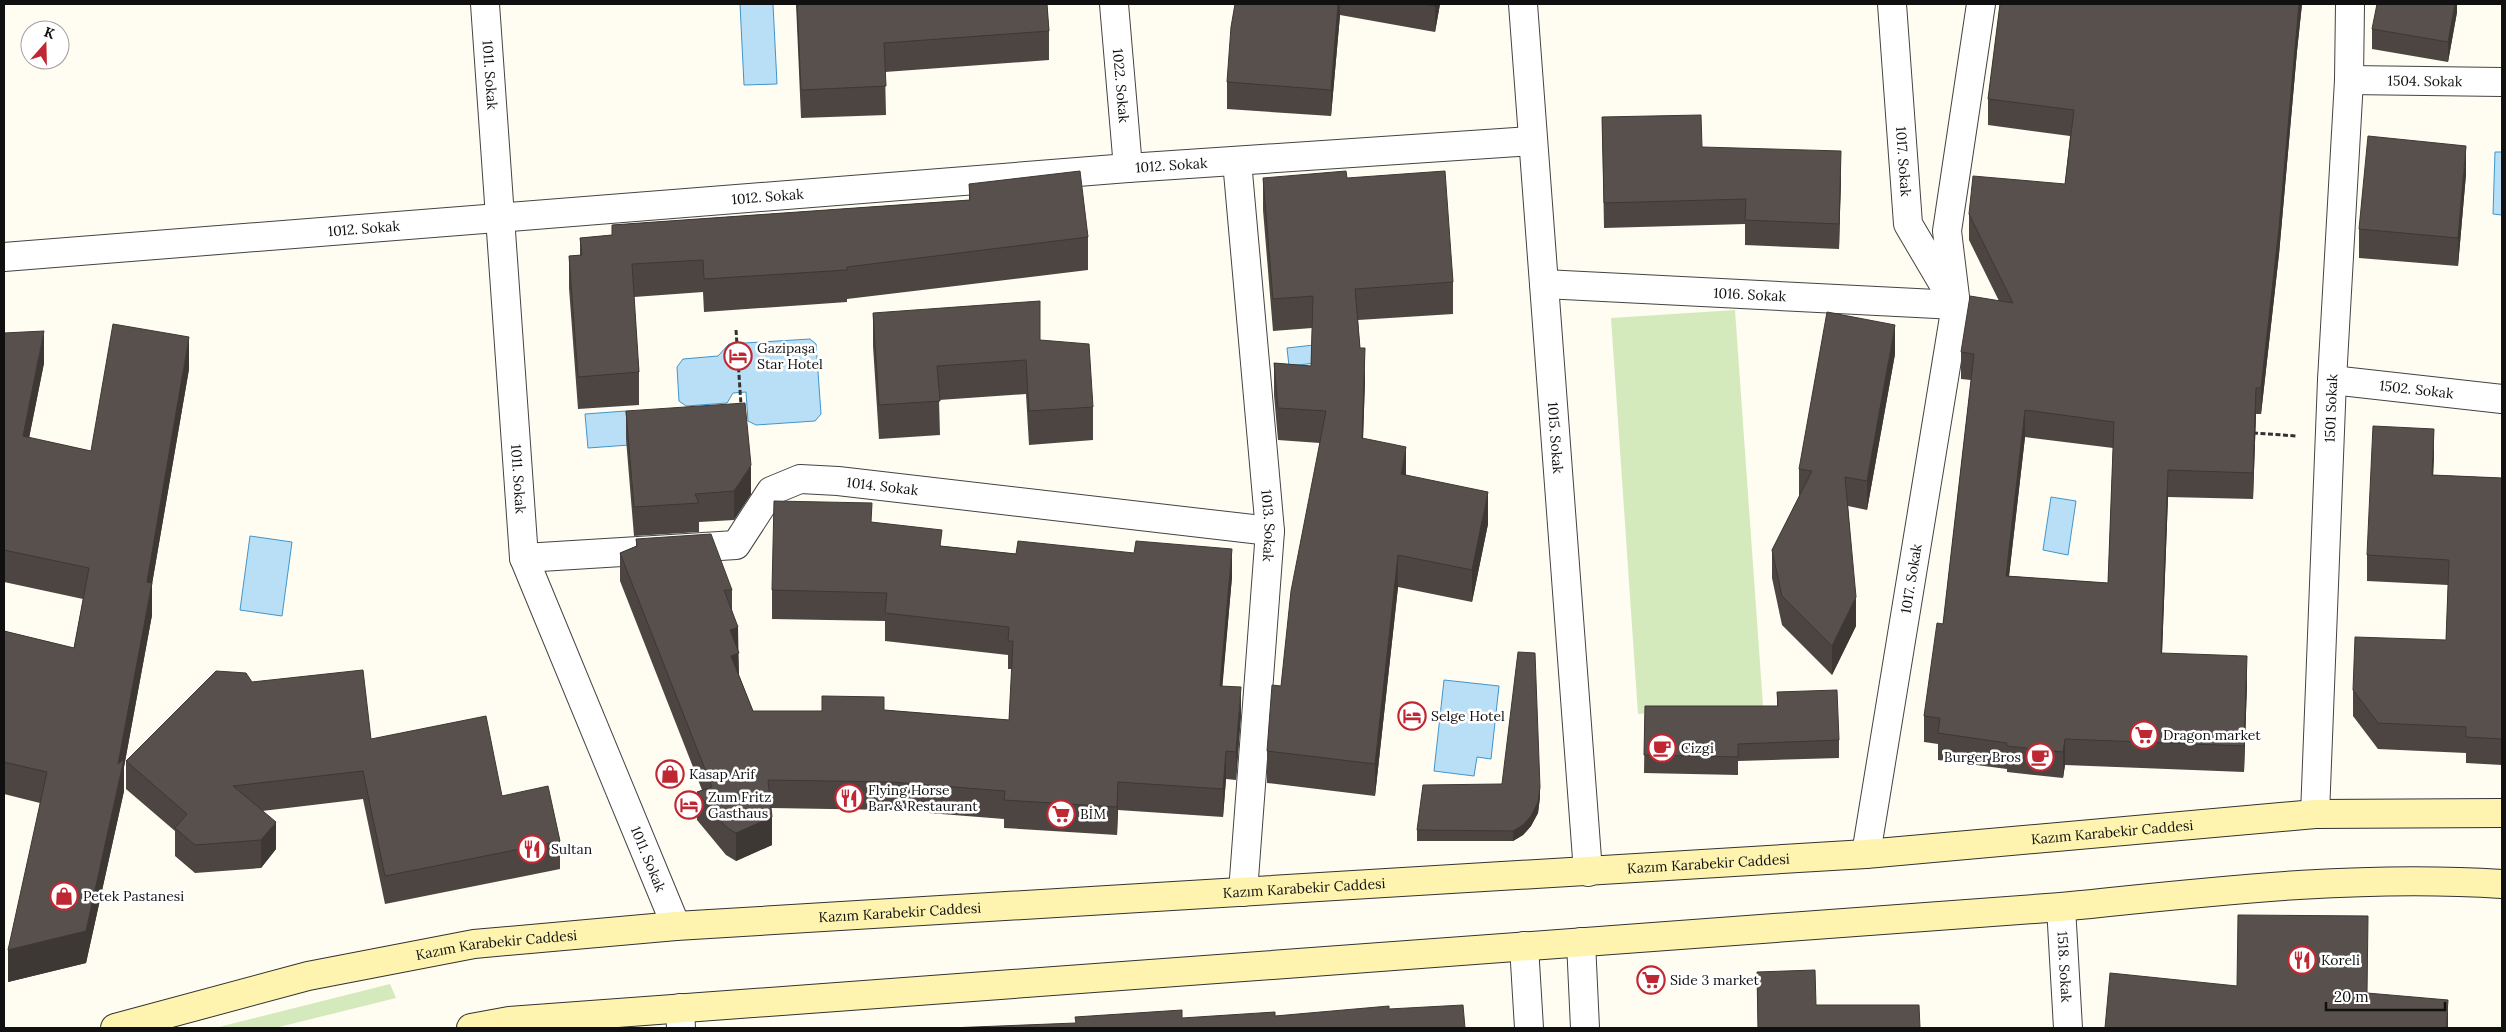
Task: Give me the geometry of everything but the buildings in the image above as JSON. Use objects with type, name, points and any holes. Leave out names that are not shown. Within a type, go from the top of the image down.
[{"type":"main road","name":"Kazım Karabekir Caddesi","points":[[115,1028],[308,976],[474,944],[676,926],[1866,854],[2315,814],[2502,813]]},
{"type":"main road","points":[[471,1028],[508,1021],[681,1018],[1524,946],[2061,906],[2293,884],[2462,881],[2502,884]]},
{"type":"street","name":"1011. Sokak","points":[[485,4],[498,217],[524,558],[676,926]]},
{"type":"street","name":"1022. Sokak","points":[[1114,4],[1128,168]]},
{"type":"street","name":"1015. Sokak","points":[[1523,4],[1588,872]]},
{"type":"street","name":"1017. Sokak","points":[[1892,4],[1908,224],[1956,305]]},
{"type":"street","name":"1017. Sokak","points":[[1866,854],[1956,305],[1947,231],[1981,4]]},
{"type":"street","name":"1501 Sokak","points":[[2315,814],[2332,380],[2349,80],[2350,4]]},
{"type":"street","name":"1504. Sokak","points":[[2349,80],[2502,82]]},
{"type":"street","name":"1012. Sokak","points":[[4,257],[1128,168],[1532,141]]},
{"type":"street","name":"1013. Sokak","points":[[1236,161],[1270,532],[1243,892]]},
{"type":"street","name":"1016. Sokak","points":[[1544,284],[1956,305]]},
{"type":"street","name":"1502. Sokak","points":[[2332,380],[2502,399]]},
{"type":"street","name":"1014. Sokak","points":[[524,558],[736,545],[771,491],[800,479],[838,481],[1270,532]]},
{"type":"street","name":"1518. Sokak","points":[[2061,906],[2068,1028]]},
{"type":"street","points":[[1581,942],[1585,1028]]},
{"type":"street","points":[[1524,946],[1528,1028]]},
{"type":"path","points":[[736,330],[741,409]]},
{"type":"path","points":[[2243,432],[2330,439]]},
{"type":"green space","points":[[1735,310],[1763,706],[1638,714],[1611,318]]},
{"type":"green space","points":[[390,984],[396,998],[275,1028],[215,1028]]},
{"type":"water","points":[[740,4],[773,4],[777,84],[744,85]]},
{"type":"water","points":[[2495,152],[2502,152],[2502,215],[2493,214]]},
{"type":"water","points":[[810,339],[816,344],[821,414],[815,421],[756,425],[748,421],[746,392],[733,393],[727,403],[686,406],[679,401],[677,367],[683,359],[718,356],[729,344]]},
{"type":"water","points":[[1350,341],[1352,359],[1289,366],[1287,348]]},
{"type":"water","points":[[626,411],[629,445],[588,448],[585,414]]},
{"type":"water","points":[[2051,497],[2076,501],[2068,555],[2043,550]]},
{"type":"water","points":[[250,536],[292,542],[282,616],[240,610]]},
{"type":"water","points":[[1444,680],[1499,686],[1491,759],[1477,757],[1474,776],[1434,771]]},
{"type":"place","name":"Gazipaşa Star Hotel","points":[[738,356]]},
{"type":"place","name":"Selge Hotel","points":[[1412,716]]},
{"type":"place","name":"Dragon market","points":[[2144,735]]},
{"type":"place","name":"Cizgi","points":[[1662,748]]},
{"type":"place","name":"Burger Bros","points":[[2040,757]]},
{"type":"place","name":"Kasap Arif","points":[[670,774]]},
{"type":"place","name":"Flying Horse Bar & Restaurant","points":[[849,798]]},
{"type":"place","name":"Zum Fritz Gasthaus","points":[[689,805]]},
{"type":"place","name":"BİM","points":[[1061,814]]},
{"type":"place","name":"Sultan","points":[[532,849]]},
{"type":"place","name":"Petek Pastanesi","points":[[64,896]]},
{"type":"place","name":"Koreli","points":[[2302,960]]},
{"type":"place","name":"Side 3 market","points":[[1651,980]]}]
